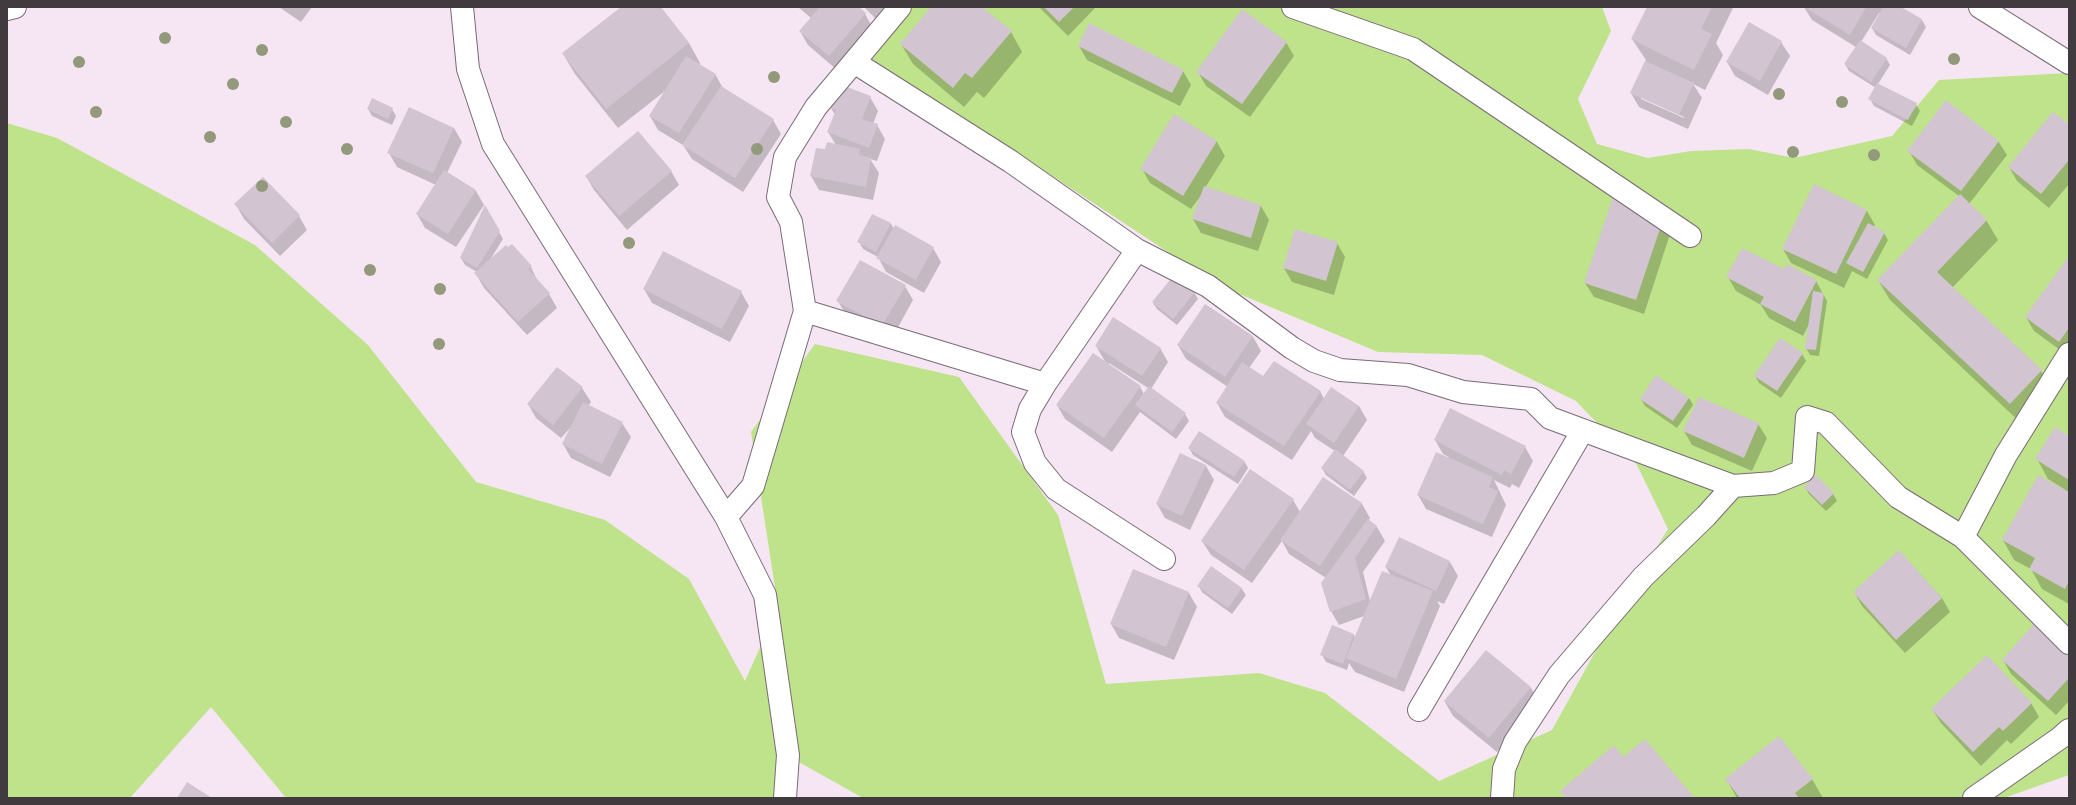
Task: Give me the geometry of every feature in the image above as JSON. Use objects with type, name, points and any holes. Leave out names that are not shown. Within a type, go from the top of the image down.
[{"type":"street","points":[[7,8],[15,7]]},
{"type":"street","points":[[462,7],[468,69],[494,144],[726,517],[765,595],[788,756],[786,798]]},
{"type":"street","points":[[726,517],[754,486],[806,312],[791,222],[778,196],[785,157],[816,107],[900,7]]},
{"type":"street","points":[[1293,7],[1413,49],[1690,236]]},
{"type":"street","points":[[1980,7],[2069,63]]},
{"type":"street","points":[[854,62],[1010,161],[1137,250],[1208,286],[1292,348],[1314,361],[1340,370],[1408,375],[1463,392],[1531,399],[1550,418],[1733,486],[1774,483],[1803,471],[1807,417],[1826,423],[1898,497],[1963,537],[2069,643]]},
{"type":"street","points":[[1137,250],[1044,384],[1030,409],[1023,432],[1035,463],[1056,489],[1164,559]]},
{"type":"street","points":[[806,312],[1044,384]]},
{"type":"street","points":[[1963,537],[2006,455],[2069,354]]},
{"type":"street","points":[[1419,710],[1583,430]]},
{"type":"street","points":[[1502,798],[1504,769],[1514,742],[1559,675],[1643,577],[1706,516],[1733,486]]},
{"type":"street","points":[[1974,798],[2060,738],[2069,730]]},
{"type":"green space","points":[[912,7],[1602,7],[1611,31],[1578,99],[1597,144],[1648,158],[1691,151],[1749,149],[1794,158],[1892,136],[1939,80],[2069,73],[2069,775],[2004,798],[863,798],[788,756],[785,798],[286,798],[211,707],[130,798],[7,798],[7,123],[57,138],[255,245],[368,345],[476,482],[605,520],[689,579],[745,681],[778,607],[751,432],[815,344],[959,377],[1058,515],[1106,684],[1259,673],[1325,693],[1439,781],[1552,730],[1621,605],[1668,529],[1637,465],[1576,401],[1482,355],[1378,352],[1218,285],[943,104],[868,65]]},
{"type":"building","points":[[621,7],[661,7],[689,43],[606,109],[562,53]]},
{"type":"building","points":[[820,7],[859,7],[866,13],[829,56],[799,31]]},
{"type":"building","points":[[931,7],[982,7],[1012,31],[972,78],[965,73],[953,88],[900,44]]},
{"type":"building","points":[[1044,7],[1074,7],[1059,22]]},
{"type":"building","points":[[1647,7],[1712,7],[1701,29],[1712,34],[1694,70],[1631,39]]},
{"type":"building","points":[[1804,7],[1866,7],[1850,35]]},
{"type":"building","points":[[1883,7],[1901,7],[1922,19],[1906,48],[1871,28]]},
{"type":"building","points":[[1242,9],[1287,42],[1242,104],[1196,72]]},
{"type":"building","points":[[1749,22],[1782,41],[1760,81],[1726,62]]},
{"type":"building","points":[[1089,23],[1184,70],[1172,93],[1078,46]]},
{"type":"building","points":[[1860,40],[1887,58],[1871,82],[1844,64]]},
{"type":"building","points":[[686,56],[716,74],[679,133],[649,116]]},
{"type":"building","points":[[1645,61],[1694,83],[1679,115],[1630,93]]},
{"type":"building","points":[[1877,83],[1917,103],[1908,120],[1868,99]]},
{"type":"building","points":[[839,84],[871,96],[862,119],[878,124],[869,148],[827,132],[836,110],[830,108]]},
{"type":"building","points":[[721,86],[774,119],[735,178],[682,145]]},
{"type":"building","points":[[372,98],[393,108],[388,119],[367,109]]},
{"type":"building","points":[[1946,100],[1999,141],[1961,191],[1907,151]]},
{"type":"building","points":[[409,107],[454,128],[433,173],[387,153]]},
{"type":"building","points":[[2053,112],[2069,124],[2069,160],[2041,194],[2008,167]]},
{"type":"building","points":[[1174,114],[1217,141],[1183,196],[1140,169]]},
{"type":"building","points":[[638,131],[672,171],[619,216],[585,176]]},
{"type":"building","points":[[827,142],[860,149],[859,155],[871,158],[866,187],[810,176],[816,148],[825,149]]},
{"type":"building","points":[[444,170],[476,190],[448,234],[416,214]]},
{"type":"building","points":[[263,177],[300,215],[272,243],[234,204]]},
{"type":"building","points":[[1814,184],[1867,210],[1836,274],[1782,249]]},
{"type":"building","points":[[1204,186],[1261,205],[1251,238],[1192,219]]},
{"type":"building","points":[[1960,194],[1987,220],[1937,272],[2042,370],[2010,404],[1877,280]]},
{"type":"building","points":[[1613,197],[1665,214],[1636,300],[1584,283]]},
{"type":"building","points":[[485,205],[500,231],[477,268],[460,258]]},
{"type":"building","points":[[872,214],[891,223],[876,252],[857,242]]},
{"type":"building","points":[[1868,223],[1885,232],[1863,272],[1846,263]]},
{"type":"building","points":[[895,225],[934,247],[916,280],[876,258]]},
{"type":"building","points":[[1295,229],[1338,242],[1326,281],[1283,268]]},
{"type":"building","points":[[512,244],[532,266],[528,269],[550,293],[518,322],[474,273],[506,245],[508,247]]},
{"type":"building","points":[[1742,248],[1784,269],[1787,264],[1817,280],[1795,322],[1760,304],[1764,297],[1726,277]]},
{"type":"building","points":[[663,251],[742,291],[722,329],[643,289]]},
{"type":"building","points":[[2069,256],[2069,328],[2059,342],[2025,317]]},
{"type":"building","points":[[860,260],[906,285],[882,326],[836,301]]},
{"type":"building","points":[[1174,275],[1195,292],[1173,319],[1152,302]]},
{"type":"building","points":[[1813,291],[1824,293],[1816,350],[1805,349]]},
{"type":"building","points":[[1205,304],[1253,336],[1225,377],[1177,345]]},
{"type":"building","points":[[1113,317],[1161,348],[1142,376],[1095,346]]},
{"type":"building","points":[[1780,338],[1803,353],[1777,391],[1754,376]]},
{"type":"building","points":[[1093,353],[1141,386],[1104,438],[1056,405]]},
{"type":"building","points":[[1274,361],[1321,391],[1284,446],[1216,403],[1242,362],[1263,376]]},
{"type":"building","points":[[557,367],[583,387],[553,425],[527,404]]},
{"type":"building","points":[[1656,375],[1689,398],[1673,421],[1640,399]]},
{"type":"building","points":[[1149,386],[1186,413],[1172,432],[1135,405]]},
{"type":"building","points":[[1331,387],[1359,406],[1334,443],[1306,424]]},
{"type":"building","points":[[1699,397],[1759,423],[1744,458],[1683,431]]},
{"type":"building","points":[[583,402],[623,422],[602,464],[562,444]]},
{"type":"building","points":[[1450,408],[1526,446],[1511,474],[1504,470],[1502,475],[1434,440]]},
{"type":"building","points":[[2055,427],[2069,436],[2069,480],[2035,459]]},
{"type":"building","points":[[1199,431],[1245,461],[1234,477],[1188,448]]},
{"type":"building","points":[[1335,449],[1364,471],[1350,490],[1321,468]]},
{"type":"building","points":[[1436,452],[1493,477],[1489,487],[1498,491],[1483,524],[1417,495]]},
{"type":"building","points":[[1180,453],[1206,465],[1182,516],[1156,504]]},
{"type":"building","points":[[1250,469],[1294,499],[1244,570],[1201,541]]},
{"type":"building","points":[[1816,475],[1834,493],[1822,505],[1804,487]]},
{"type":"building","points":[[2038,475],[2069,492],[2069,581],[2065,589],[2029,569],[2035,558],[2002,540]]},
{"type":"building","points":[[1323,477],[1362,503],[1320,566],[1280,540]]},
{"type":"building","points":[[1368,519],[1377,526],[1355,558],[1366,599],[1330,612],[1321,583]]},
{"type":"building","points":[[1399,537],[1450,561],[1436,591],[1385,567]]},
{"type":"building","points":[[1899,550],[1942,598],[1896,640],[1853,592]]},
{"type":"building","points":[[1211,566],[1242,588],[1228,608],[1197,586]]},
{"type":"building","points":[[1133,569],[1189,592],[1166,647],[1110,624]]},
{"type":"building","points":[[1382,571],[1433,591],[1396,679],[1346,658]]},
{"type":"building","points":[[2035,623],[2069,653],[2069,678],[2048,701],[2002,660]]},
{"type":"building","points":[[1332,625],[1354,634],[1343,664],[1320,655]]},
{"type":"building","points":[[1486,650],[1531,687],[1489,738],[1444,701]]},
{"type":"building","points":[[1987,655],[2032,703],[2003,731],[1999,727],[1973,752],[1931,709]]},
{"type":"building","points":[[1779,736],[1813,779],[1795,793],[1799,798],[1740,798],[1725,779]]},
{"type":"building","points":[[1645,739],[1693,796],[1691,798],[1566,798],[1560,791],[1614,745],[1623,757]]},
{"type":"building","points":[[187,782],[212,798],[177,798]]}]
